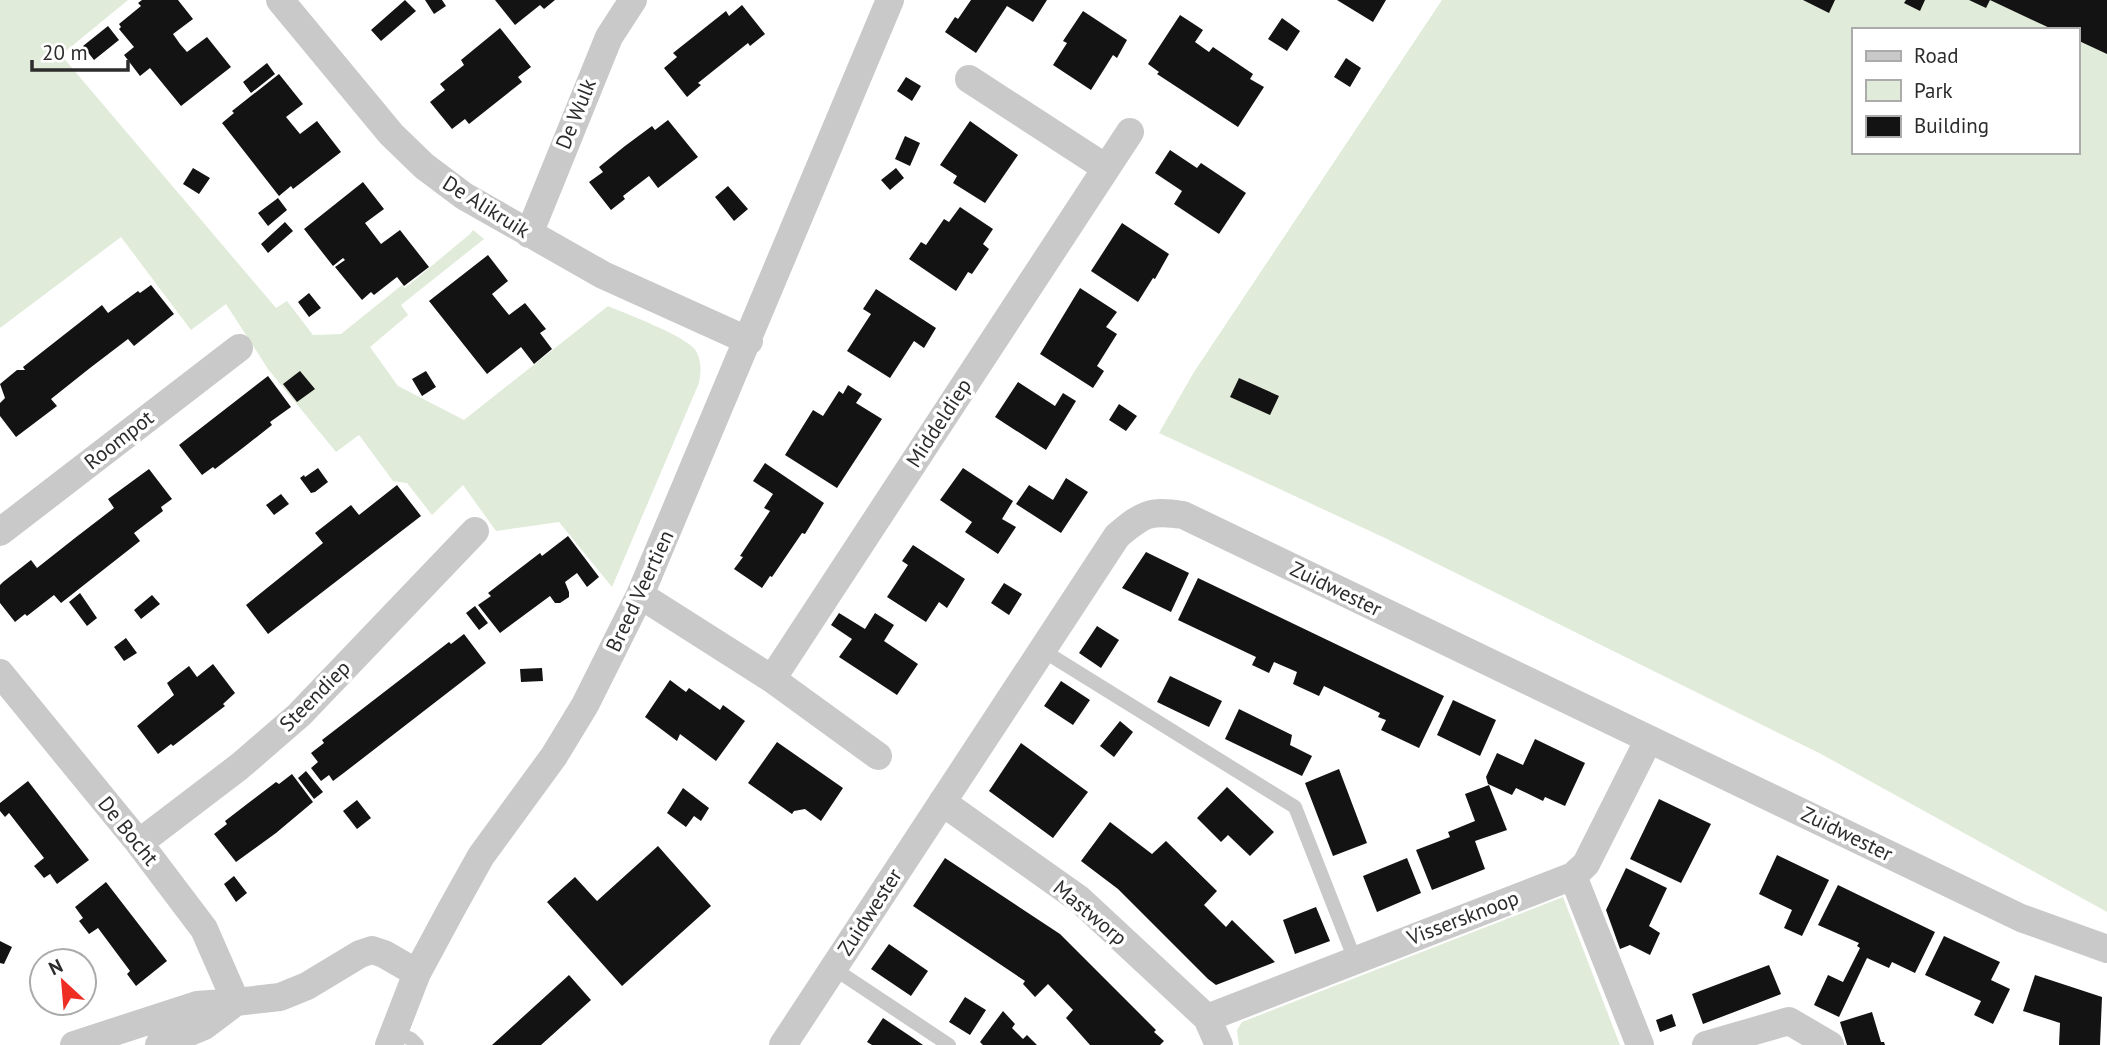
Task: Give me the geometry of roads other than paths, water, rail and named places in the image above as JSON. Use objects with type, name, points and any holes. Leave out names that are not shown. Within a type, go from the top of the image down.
[{"type":"street","name":"De Alikruik","points":[[280,0],[391,134],[424,166],[464,196],[603,275],[749,341]]},
{"type":"street","name":"De Wulk","points":[[529,234],[608,37],[633,0]]},
{"type":"street","name":"Breed Veertien","points":[[400,1041],[417,973],[481,856],[554,756],[585,705],[640,595],[890,0]]},
{"type":"street","points":[[969,79],[1107,167]]},
{"type":"street","name":"Middeldiep","points":[[772,679],[1130,132]]},
{"type":"street","name":"Roompot","points":[[0,532],[239,348]]},
{"type":"street","name":"Zuidwester","points":[[783,1045],[1118,536],[1136,520],[1159,512],[1183,515],[1196,521],[2021,918],[2107,949]]},
{"type":"street","name":"Steendiep","points":[[139,843],[240,766],[299,715],[475,531]]},
{"type":"street","points":[[640,595],[772,679],[878,756]]},
{"type":"street","name":"De Bocht","points":[[0,673],[139,843],[204,929],[236,1002]]},
{"type":"street","points":[[1640,1045],[1573,876],[1586,864],[1648,739]]},
{"type":"street","name":"Mastworp","points":[[942,802],[1079,900],[1208,1018],[1219,1045]]},
{"type":"street","name":"Vissersknoop","points":[[1208,1018],[1573,876]]},
{"type":"street","points":[[74,1045],[197,1005],[280,998],[372,950],[417,973]]},
{"type":"street","points":[[159,1045],[204,1026],[236,1002]]},
{"type":"street","points":[[1706,1045],[1788,1021],[1830,1045]]},
{"type":"lane","points":[[1042,650],[1295,807],[1355,960]]},
{"type":"lane","points":[[833,968],[949,1045]]}]
